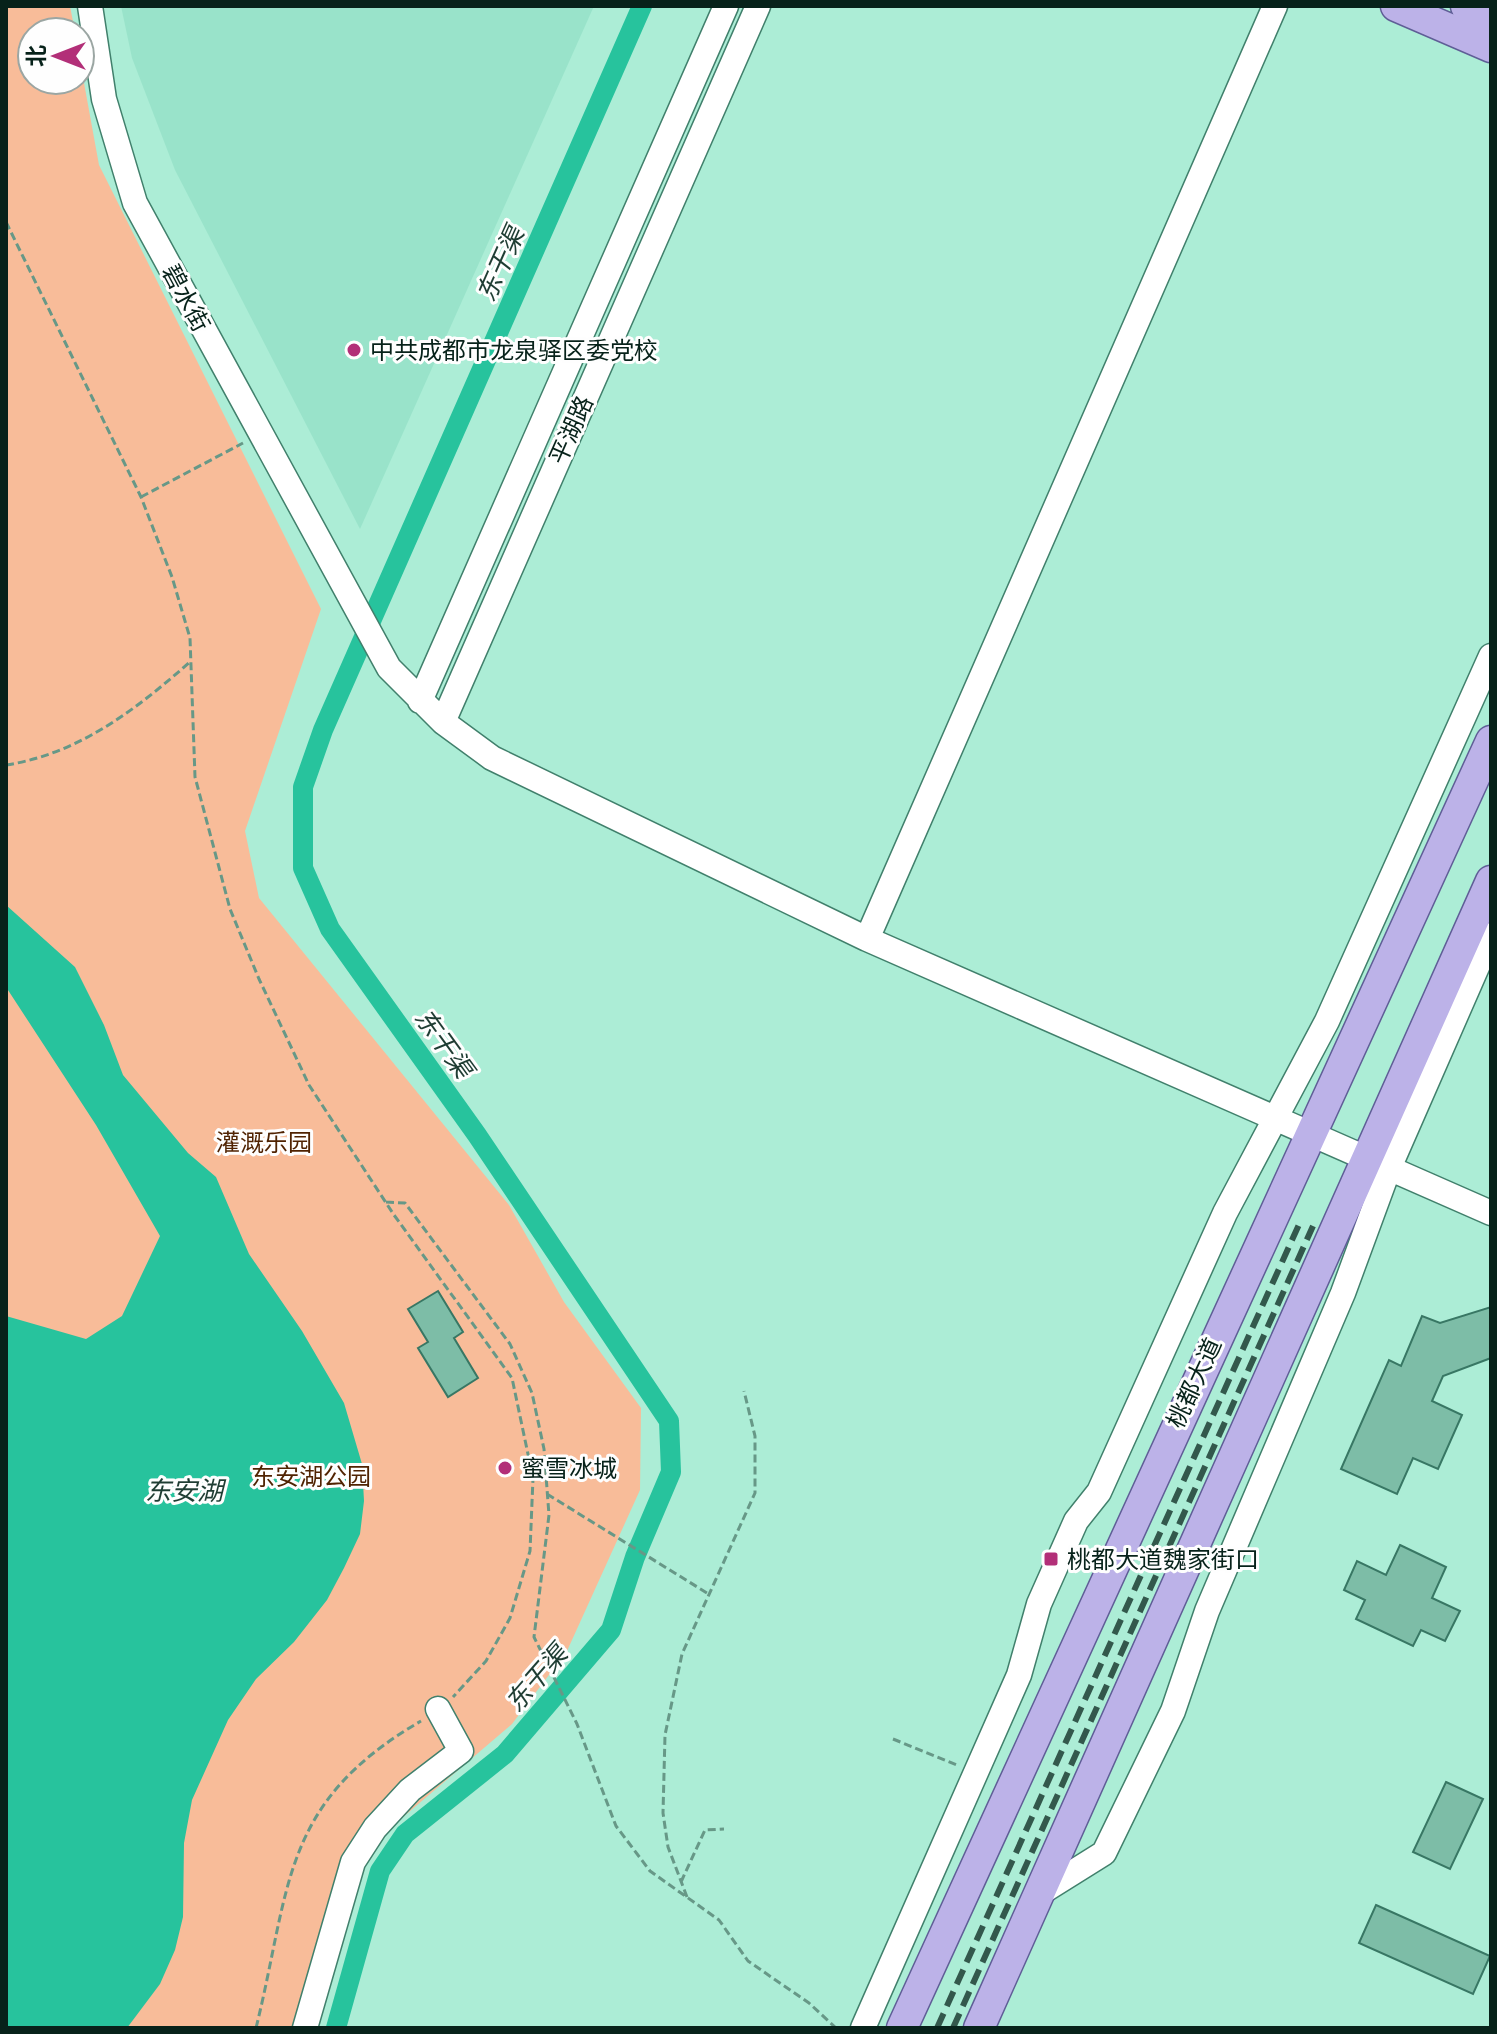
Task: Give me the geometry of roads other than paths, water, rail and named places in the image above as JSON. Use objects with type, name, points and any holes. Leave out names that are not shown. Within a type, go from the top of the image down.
[{"type":"main road","points":[[1396,6],[1491,47]]},
{"type":"main road","points":[[1466,6],[1491,17]]},
{"type":"main road","name":"桃都大道","points":[[902,2028],[1308,1133],[1387,972],[1491,741]]},
{"type":"main road","points":[[979,2028],[1378,1164],[1491,881]]},
{"type":"street","name":"碧水街","points":[[90,6],[104,99],[135,203],[389,668],[443,722],[492,758],[867,939],[1491,1213]]},
{"type":"street","name":"平湖路","points":[[420,701],[726,6]]},
{"type":"street","name":"平湖路","points":[[443,722],[758,6]]},
{"type":"street","points":[[867,939],[1275,6]]},
{"type":"street","points":[[863,2028],[1019,1675],[1039,1604],[1076,1521],[1099,1492],[1225,1213],[1278,1120],[1327,1021],[1491,656]]},
{"type":"street","points":[[1040,1893],[1104,1853],[1173,1711],[1218,1583],[1343,1293],[1378,1164],[1491,935]]},
{"type":"street","points":[[305,2028],[353,1862],[375,1828],[410,1790],[461,1751],[438,1709]]},
{"type":"water","name":"东安湖","points":[[6,905],[75,967],[104,1025],[123,1075],[188,1153],[216,1177],[249,1254],[302,1331],[344,1403],[362,1464],[364,1501],[360,1534],[344,1568],[327,1600],[294,1642],[256,1679],[228,1720],[192,1800],[184,1843],[183,1917],[175,1950],[160,1984],[127,2028],[6,2028],[6,1316],[86,1339],[122,1316],[160,1236],[96,1125],[6,987]]},
{"type":"waterway","name":"东干渠","points":[[336,2028],[380,1871],[405,1834],[505,1754],[611,1630],[635,1557],[671,1472],[669,1421],[477,1135],[330,929],[303,868],[303,787],[323,730],[642,6]]},
{"type":"railway","points":[[937,2028],[1301,1220]]},
{"type":"railway","points":[[953,2028],[1313,1226]]},
{"type":"place","name":"中共成都市龙泉驿区委党校","points":[[354,350]]},
{"type":"place","name":"蜜雪冰城","points":[[505,1468]]},
{"type":"place","name":"桃都大道魏家街口","points":[[1051,1559]]},
{"type":"park label","name":"灌溉乐园","points":[[264,1142]]},
{"type":"park label","name":"东安湖公园","points":[[311,1476]]}]
